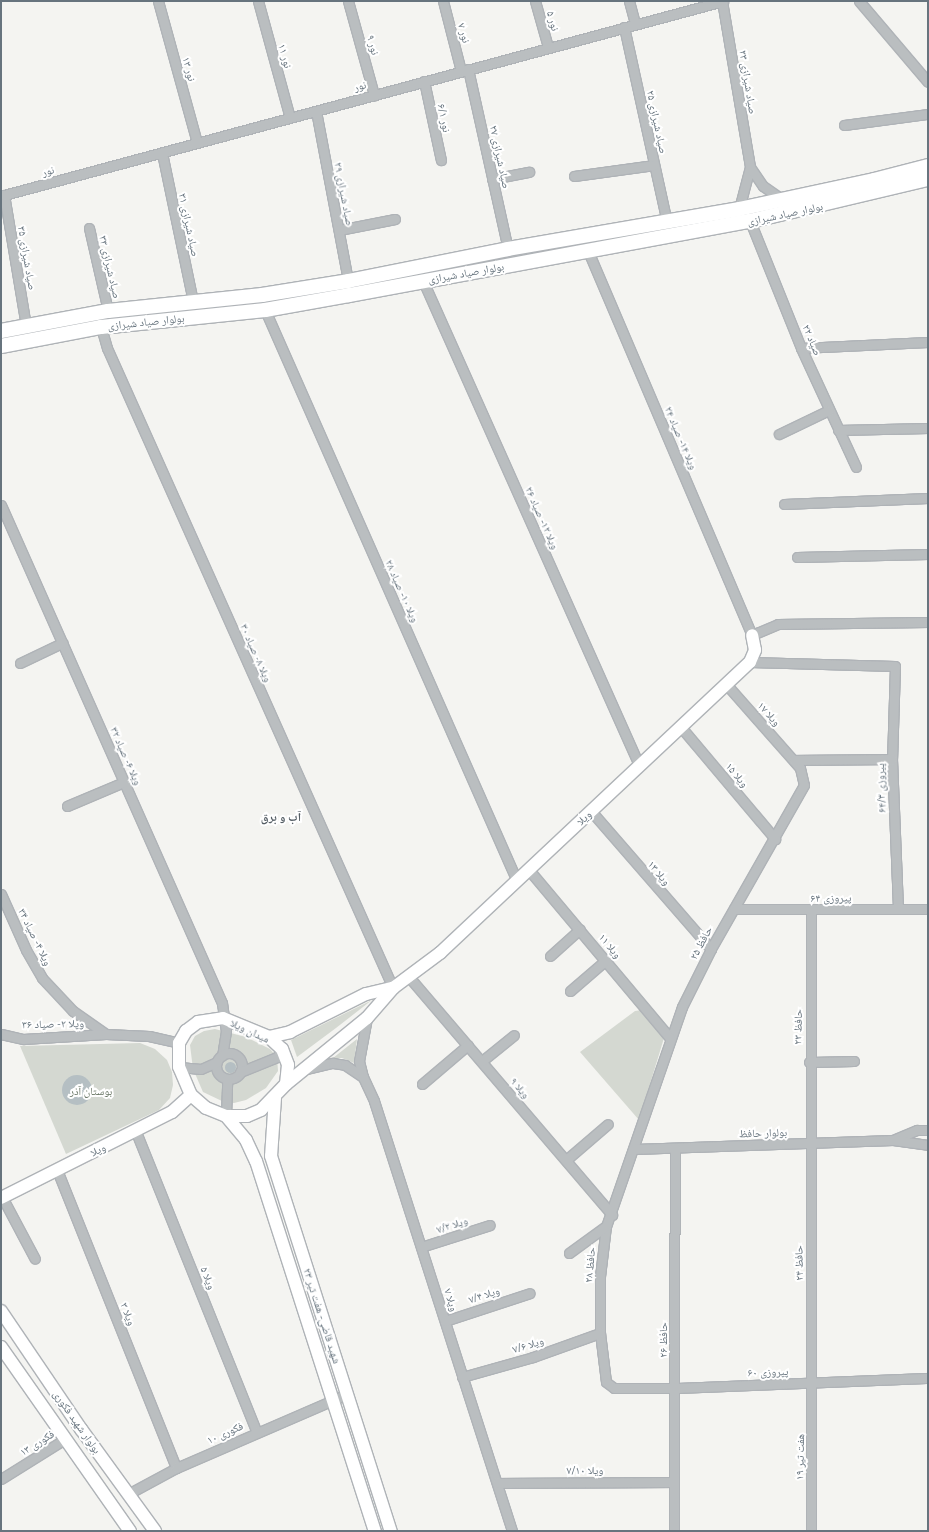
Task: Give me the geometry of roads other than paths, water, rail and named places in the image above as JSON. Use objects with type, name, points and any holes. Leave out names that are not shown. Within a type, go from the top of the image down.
[{"type":"main road","name":"بولوار صیاد شیرازی","points":[[1,331],[108,311],[262,295],[348,281],[508,249],[667,223],[739,209],[928,166]]},
{"type":"main road","name":"بولوار صیاد شیرازی","points":[[1,346],[101,327],[264,310],[405,285],[750,221],[928,180]]},
{"type":"main road","points":[[401,270],[405,285]]},
{"type":"street","name":"نور ۱۳","points":[[158,1],[197,143]]},
{"type":"street","name":"نور ۱۱","points":[[258,1],[290,118]]},
{"type":"street","name":"نور ۹","points":[[348,1],[374,95]]},
{"type":"street","name":"نور ۷","points":[[443,1],[465,70]]},
{"type":"street","name":"نور ۵","points":[[535,1],[548,47]]},
{"type":"street","points":[[629,1],[635,24]]},
{"type":"street","name":"نور","points":[[4,195],[723,1]]},
{"type":"street","name":"صیاد شیرازی ۲۳","points":[[723,1],[750,167]]},
{"type":"street","points":[[859,1],[928,82]]},
{"type":"street","name":"صیاد شیرازی ۲۵","points":[[624,27],[667,223]]},
{"type":"street","name":"صیاد شیرازی ۲۷","points":[[465,70],[508,249]]},
{"type":"street","name":"نور ۶/۱","points":[[424,81],[441,160]]},
{"type":"street","name":"صیاد شیرازی ۲۹","points":[[316,111],[348,281]]},
{"type":"street","points":[[844,125],[928,114]]},
{"type":"street","name":"صیاد شیرازی ۳۱","points":[[162,153],[193,301]]},
{"type":"street","points":[[574,176],[654,164]]},
{"type":"street","points":[[750,167],[763,186],[783,200]]},
{"type":"street","points":[[739,209],[750,167]]},
{"type":"street","points":[[492,179],[528,172]]},
{"type":"street","name":"صیاد شیرازی ۳۵","points":[[4,195],[26,326]]},
{"type":"street","points":[[338,230],[395,219]]},
{"type":"street","name":"صیاد ۲۲","points":[[750,221],[801,348],[856,467]]},
{"type":"street","name":"صیاد شیرازی ۳۳","points":[[89,228],[108,311]]},
{"type":"street","name":"ویلا ۱۴ - صیاد ۲۴","points":[[588,251],[752,635]]},
{"type":"street","name":"ویلا ۱۲ - صیاد ۲۶","points":[[423,281],[639,765]]},
{"type":"street","name":"ویلا ۱۰ - صیاد ۲۸","points":[[264,310],[517,881]]},
{"type":"street","name":"ویلا ۸ - صیاد ۳۰","points":[[101,327],[107,348],[393,988]]},
{"type":"street","points":[[801,348],[928,342]]},
{"type":"street","points":[[779,434],[829,410]]},
{"type":"street","points":[[838,430],[928,428]]},
{"type":"street","points":[[784,504],[928,498]]},
{"type":"street","name":"ویلا ۶ - صیاد ۳۲","points":[[1,505],[222,1003],[223,1018],[226,1030],[220,1059]]},
{"type":"street","points":[[797,557],[928,554]]},
{"type":"street","points":[[750,662],[755,650],[752,635],[778,624],[928,622]]},
{"type":"street","points":[[20,663],[62,643]]},
{"type":"street","name":"ویلا","points":[[286,1084],[367,1018],[393,988],[440,953],[680,726],[750,662]]},
{"type":"street","name":"پیروزی ۶۴/۳","points":[[750,662],[895,666],[892,759],[898,909]]},
{"type":"street","name":"ویلا ۱۷","points":[[726,684],[794,760]]},
{"type":"street","name":"ویلا ۱۵","points":[[680,726],[775,839]]},
{"type":"street","points":[[794,760],[892,759]]},
{"type":"street","name":"حافظ ۲۵","points":[[634,1149],[670,1038],[682,1007],[711,949],[775,839],[804,785],[800,768],[794,760]]},
{"type":"street","points":[[68,806],[124,782]]},
{"type":"street","name":"ویلا ۱۳","points":[[591,811],[711,949]]},
{"type":"street","name":"ویلا ۱۱","points":[[529,870],[670,1038]]},
{"type":"street","name":"ویلا ۴ - صیاد ۳۴","points":[[1,894],[26,950],[42,978],[73,1011],[106,1034]]},
{"type":"street","name":"پیروزی ۶۴","points":[[734,909],[928,909]]},
{"type":"street","name":"حافظ ۲۳","points":[[809,1144],[811,910]]},
{"type":"street","points":[[550,956],[580,930]]},
{"type":"street","points":[[570,991],[606,960]]},
{"type":"street","name":"ویلا ۹","points":[[409,977],[468,1044],[612,1215]]},
{"type":"street","name":"ویلا","points":[[269,1037],[290,1032],[366,994],[393,988]]},
{"type":"street","name":"میدان ویلا","points":[[179,1042],[186,1031],[198,1022],[223,1018],[269,1037],[282,1048],[288,1065],[286,1084]]},
{"type":"street","points":[[363,1078],[359,1061],[367,1018]]},
{"type":"street","name":"ویلا ۲ - صیاد ۳۶","points":[[1,1034],[23,1039],[106,1034],[149,1036],[179,1042]]},
{"type":"street","points":[[482,1062],[514,1035]]},
{"type":"street","points":[[179,1042],[179,1067],[191,1095],[206,1108],[226,1116],[247,1116],[261,1110],[286,1084]]},
{"type":"street","points":[[422,1084],[468,1044]]},
{"type":"street","points":[[240,1072],[277,1057],[282,1048]]},
{"type":"street","points":[[179,1067],[201,1069],[220,1059],[231,1054],[238,1058],[242,1064],[240,1072],[235,1078],[227,1079],[219,1075],[220,1059]]},
{"type":"street","points":[[810,1062],[854,1061]]},
{"type":"street","points":[[303,1070],[333,1063],[345,1065],[363,1078]]},
{"type":"street","name":"ویلا ۷","points":[[363,1078],[374,1101],[512,1531]]},
{"type":"street","points":[[226,1116],[227,1079]]},
{"type":"street","name":"ویلا","points":[[2,1197],[136,1132],[172,1112],[191,1095]]},
{"type":"street","name":"شهید قاضی - هفت تیر ۲۳","points":[[274,1098],[271,1156],[391,1531]]},
{"type":"street","name":"شهید قاضی - هفت تیر ۲۳","points":[[226,1116],[246,1140],[256,1161],[375,1531]]},
{"type":"street","points":[[566,1160],[608,1124]]},
{"type":"street","points":[[893,1140],[917,1130],[928,1130]]},
{"type":"street","name":"ویلا ۵","points":[[136,1132],[257,1433]]},
{"type":"street","points":[[893,1140],[928,1145]]},
{"type":"street","name":"بولوار حافظ","points":[[634,1149],[893,1140]]},
{"type":"street","name":"حافظ ۲۴","points":[[809,1144],[813,1382]]},
{"type":"street","name":"حافظ ۲۶","points":[[674,1531],[675,1148]]},
{"type":"street","name":"حافظ ۲۸","points":[[610,1386],[606,1382],[600,1333],[600,1276],[606,1226],[612,1215],[634,1149]]},
{"type":"street","name":"ویلا ۳","points":[[57,1170],[176,1468]]},
{"type":"street","points":[[2,1197],[35,1259]]},
{"type":"street","name":"ویلا ۷/۲","points":[[421,1247],[490,1225]]},
{"type":"street","points":[[569,1253],[606,1226]]},
{"type":"street","name":"ویلا ۷/۴","points":[[445,1321],[530,1293]]},
{"type":"street","name":"بولوار شهید فکوری","points":[[1,1311],[155,1531]]},
{"type":"street","name":"ویلا ۷/۶","points":[[462,1377],[533,1357],[600,1333]]},
{"type":"street","name":"بولوار شهید فکوری","points":[[1,1346],[130,1531]]},
{"type":"street","name":"پیروزی ۶۰","points":[[610,1386],[675,1388],[928,1378]]},
{"type":"street","name":"هفت تیر ۱۹","points":[[811,1531],[813,1382]]},
{"type":"street","name":"فکوری ۱۰","points":[[128,1494],[176,1468],[347,1394]]},
{"type":"street","name":"فکوری ۱۳","points":[[1,1479],[65,1439]]},
{"type":"street","name":"ویلا ۷/۱۰","points":[[497,1483],[674,1482]]},
{"type":"district","name":"آب و برق","points":[[281,818]]},
{"type":"park label","name":"بوستان آذر","points":[[91,1091]]}]
